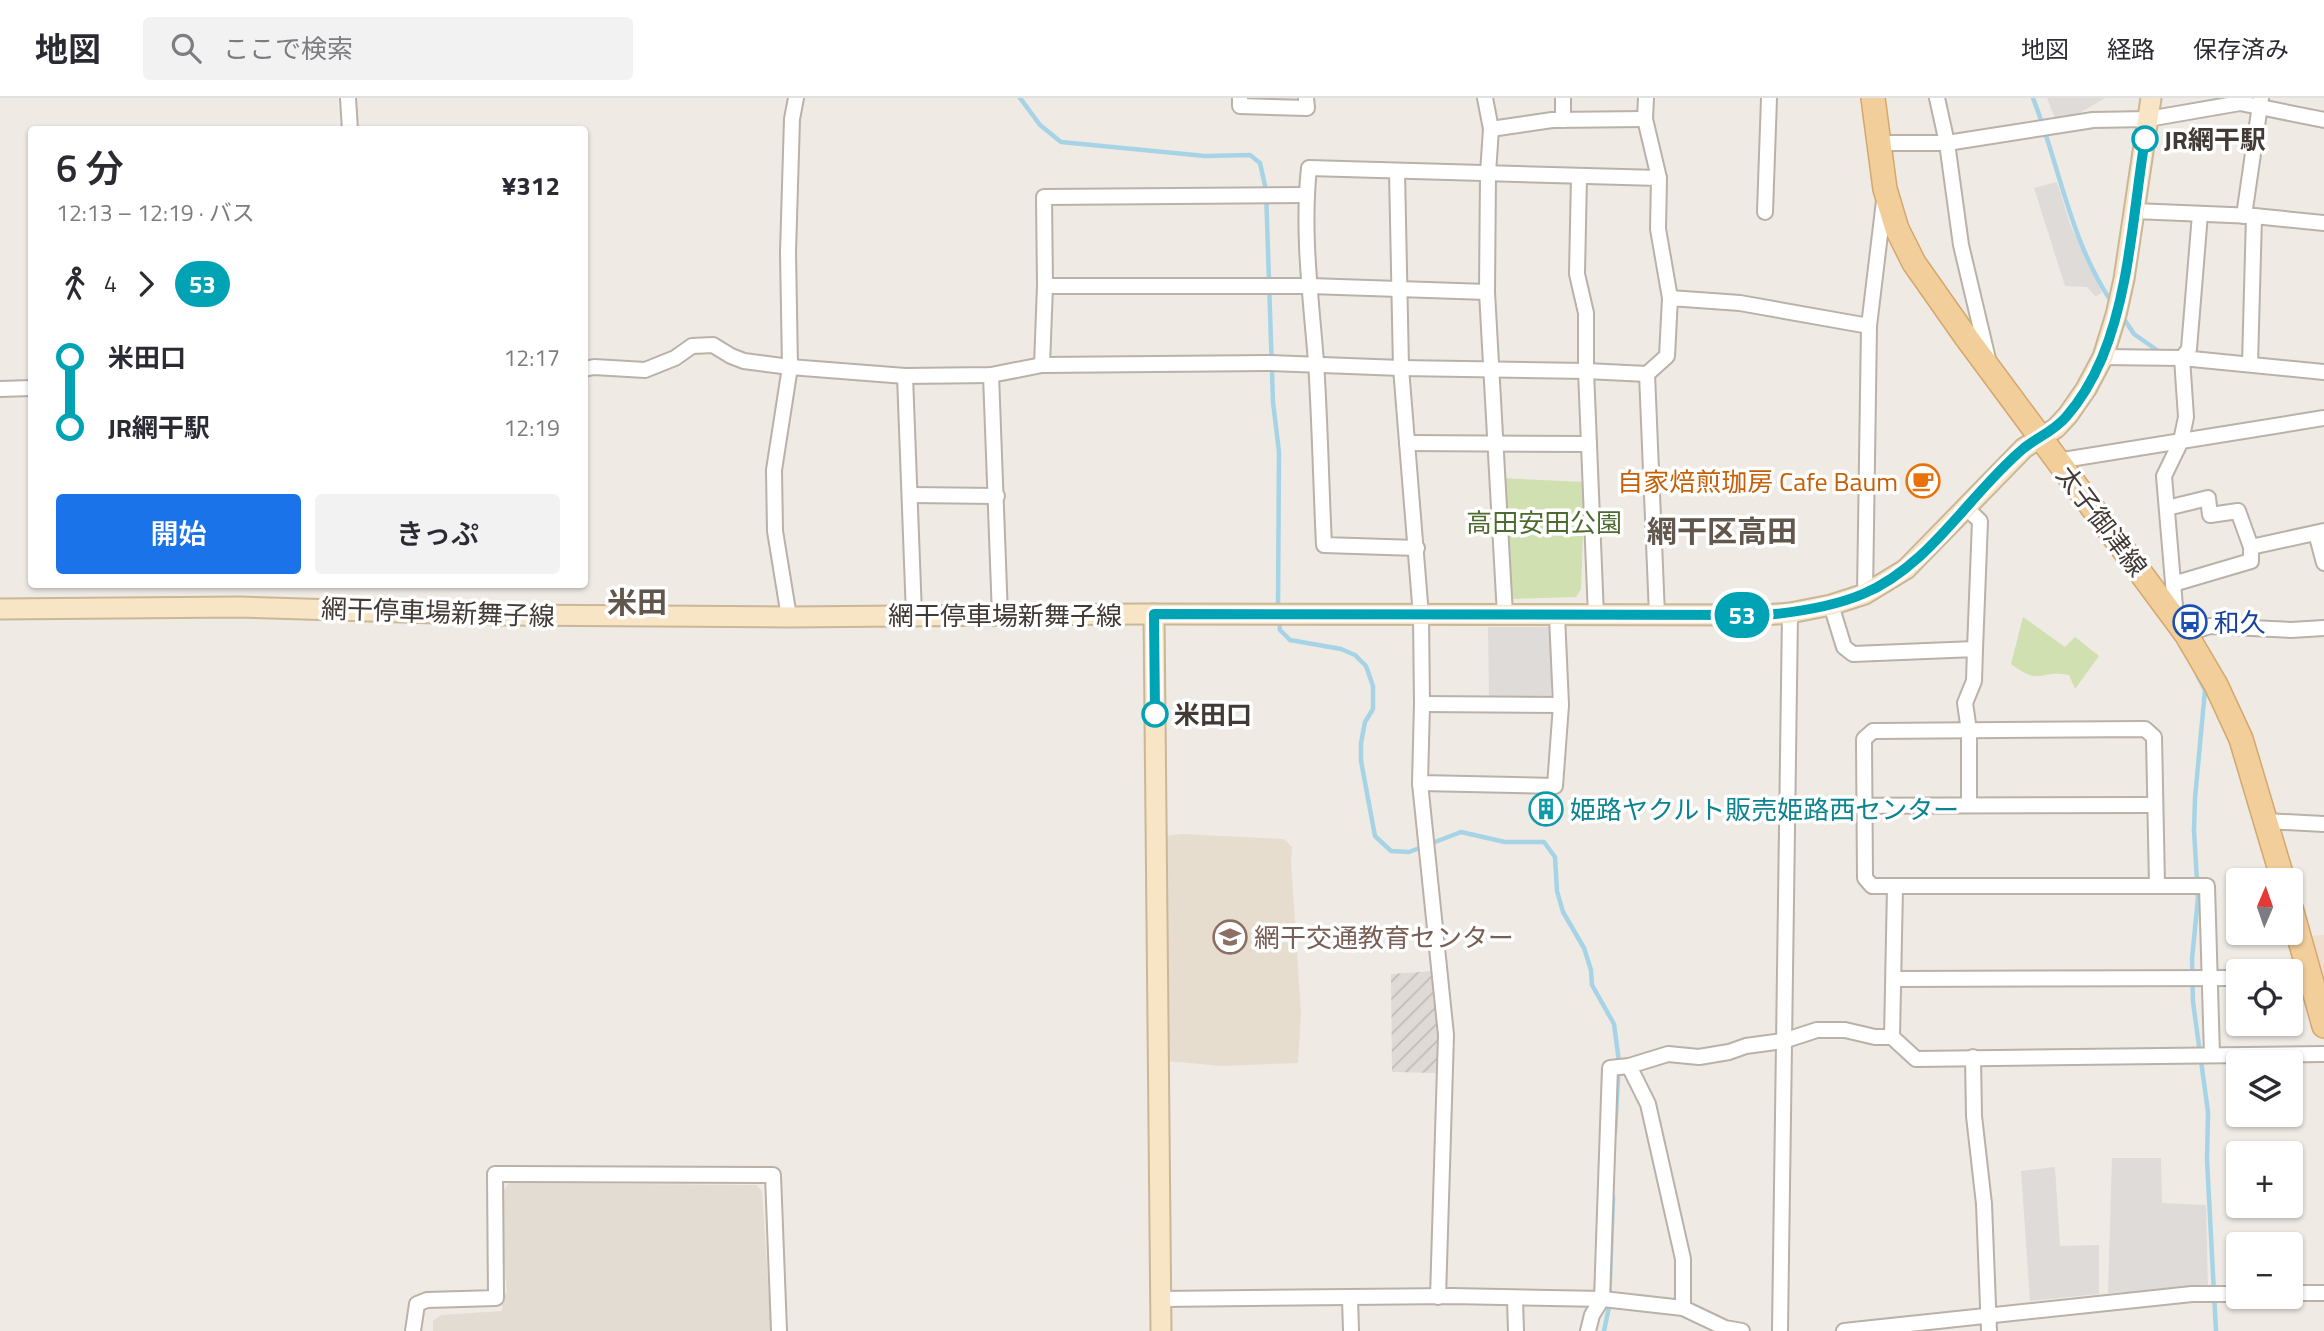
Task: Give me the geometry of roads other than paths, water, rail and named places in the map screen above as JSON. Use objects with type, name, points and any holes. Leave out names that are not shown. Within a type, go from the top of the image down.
[{"type":"main road","name":"太子御津線","points":[[1873,98],[1885,188],[1898,229],[1914,263],[2040,438],[2181,626],[2216,685],[2241,739],[2280,868]]},
{"type":"main road","name":"網干停車場新舞子線","points":[[0,608],[240,607],[500,615],[789,617],[1154,614],[1596,616],[1790,613],[1831,605],[1865,594],[1906,569],[2024,447],[2056,428],[2086,389],[2103,357],[2124,279],[2151,98]]},
{"type":"main road","points":[[1154,614],[1161,1331]]},
{"type":"main road","points":[[2303,982],[2324,1026]]},
{"type":"street","points":[[348,98],[350,126]]},
{"type":"street","points":[[789,617],[775,531],[774,470],[790,368],[788,252],[792,119],[796,98]]},
{"type":"street","points":[[1240,98],[1240,106],[1307,108],[1306,98]]},
{"type":"street","points":[[1485,98],[1491,129],[1487,292],[1505,615]]},
{"type":"street","points":[[1563,98],[1563,120]]},
{"type":"street","points":[[588,368],[645,370],[675,358],[692,346],[713,345],[744,361],[790,368],[905,376],[991,375],[1042,365],[1316,363],[1401,368],[1647,374],[1667,356],[1670,298],[1658,229],[1659,178],[1645,119],[1646,98]]},
{"type":"street","points":[[1765,212],[1769,98]]},
{"type":"street","points":[[1937,98],[1947,143],[1961,245],[1991,371]]},
{"type":"street","points":[[1879,143],[1947,143],[2093,120],[2148,119],[2239,103],[2260,103],[2324,120]]},
{"type":"street","points":[[2250,364],[2249,216],[2260,103]]},
{"type":"street","points":[[1491,129],[1563,120],[1645,119]]},
{"type":"street","points":[[1417,548],[1324,545],[1306,195],[1309,169],[1659,178]]},
{"type":"street","points":[[1397,171],[1401,368],[1421,616],[1420,783],[1446,1035],[1438,1297]]},
{"type":"street","points":[[1579,176],[1577,274],[1586,313],[1596,616]]},
{"type":"street","points":[[1865,594],[1869,326],[1885,188]]},
{"type":"street","points":[[1042,365],[1044,197],[1306,195]]},
{"type":"street","points":[[2134,211],[2249,216],[2324,223]]},
{"type":"street","points":[[2173,358],[2189,349],[2200,214]]},
{"type":"street","points":[[1045,286],[1310,286],[1487,292]]},
{"type":"street","points":[[1670,298],[1740,303],[1869,326]]},
{"type":"street","points":[[2103,357],[2173,358],[2324,372]]},
{"type":"street","points":[[2173,358],[2186,417],[2174,442],[2164,476],[2173,584],[2181,626],[2291,630],[2324,628]]},
{"type":"street","points":[[1647,374],[1657,615]]},
{"type":"street","points":[[991,375],[1000,616]]},
{"type":"street","points":[[905,376],[914,615]]},
{"type":"street","points":[[0,388],[28,388]]},
{"type":"street","points":[[2057,461],[2324,418]]},
{"type":"street","points":[[1407,443],[1589,444]]},
{"type":"street","points":[[910,495],[997,496]]},
{"type":"street","points":[[2167,508],[2208,498],[2210,515],[2238,511],[2251,547],[2251,561],[2173,584]]},
{"type":"street","points":[[1965,507],[1980,521],[1974,681],[1965,703],[1969,731],[1969,805]]},
{"type":"street","points":[[2251,547],[2320,532],[2324,563]]},
{"type":"street","points":[[1831,605],[1844,647],[1853,654],[1975,649]]},
{"type":"street","points":[[1780,1331],[1790,613]]},
{"type":"street","points":[[1420,783],[1555,786],[1561,705],[1558,616]]},
{"type":"street","points":[[1422,704],[1561,705]]},
{"type":"street","points":[[2157,885],[2154,737],[2145,729],[1873,730],[1864,739],[1865,878],[1872,886],[2207,886],[2212,1055]]},
{"type":"street","points":[[1787,806],[2155,805]]},
{"type":"street","points":[[2266,821],[2324,824]]},
{"type":"street","points":[[1892,1037],[1895,887]]},
{"type":"street","points":[[1894,979],[2226,978]]},
{"type":"street","points":[[1588,1331],[1592,1315],[1602,1298],[1610,1068],[1668,1054],[1699,1057],[1729,1052],[1746,1045],[1783,1041],[1817,1030],[1845,1030],[1875,1037],[1892,1037],[1916,1059],[2324,1054]]},
{"type":"street","points":[[1973,1057],[1974,1116],[1983,1203],[1989,1331]]},
{"type":"street","points":[[1622,1067],[1648,1104],[1683,1259],[1683,1308]]},
{"type":"street","points":[[413,1331],[417,1304],[427,1300],[496,1298],[495,1174],[583,1173],[773,1175],[779,1331]]},
{"type":"street","points":[[2303,1293],[2324,1293]]},
{"type":"street","points":[[1844,1331],[2192,1294],[2226,1294]]},
{"type":"street","points":[[1350,1298],[1351,1331]]},
{"type":"street","points":[[1515,1298],[1516,1331]]},
{"type":"street","points":[[1160,1299],[1602,1298],[1683,1308],[1725,1328],[1742,1331]]},
{"type":"waterway","points":[[1020,98],[1040,125],[1061,142],[1205,156],[1250,155],[1260,163],[1266,190],[1273,402],[1279,452],[1278,608]]},
{"type":"waterway","points":[[2033,98],[2076,230],[2098,280],[2113,304]]},
{"type":"waterway","points":[[2122,316],[2134,334],[2161,353]]},
{"type":"waterway","points":[[1279,620],[1280,630],[1290,640],[1341,649],[1355,655],[1366,666],[1373,686],[1373,709],[1365,722],[1361,761],[1375,836],[1391,851],[1409,852],[1461,832],[1505,842],[1544,842],[1555,857],[1557,891],[1563,912],[1584,948],[1591,970],[1592,985],[1614,1024],[1619,1062],[1615,1132]]},
{"type":"waterway","points":[[2197,675],[2205,690],[2195,798],[2198,898],[2192,959],[2193,1002],[2208,1112],[2207,1160],[2216,1331]]},
{"type":"waterway","points":[[1604,1331],[1609,1307],[1613,1197]]},
{"type":"place","name":"JR網干駅","points":[[2145,139]]},
{"type":"place","name":"自家焙煎珈房 Cafe Baum","points":[[1923,481]]},
{"type":"place","name":"和久","points":[[2190,622]]},
{"type":"place","name":"米田口","points":[[1155,714]]},
{"type":"place","name":"姫路ヤクルト販売姫路西センター","points":[[1546,809]]},
{"type":"place","name":"網干交通教育センター","points":[[1230,937]]},
{"type":"district","name":"網干区高田","points":[[1722,531]]},
{"type":"district","name":"米田","points":[[637,602]]},
{"type":"park label","name":"高田安田公園","points":[[1544,522]]}]
